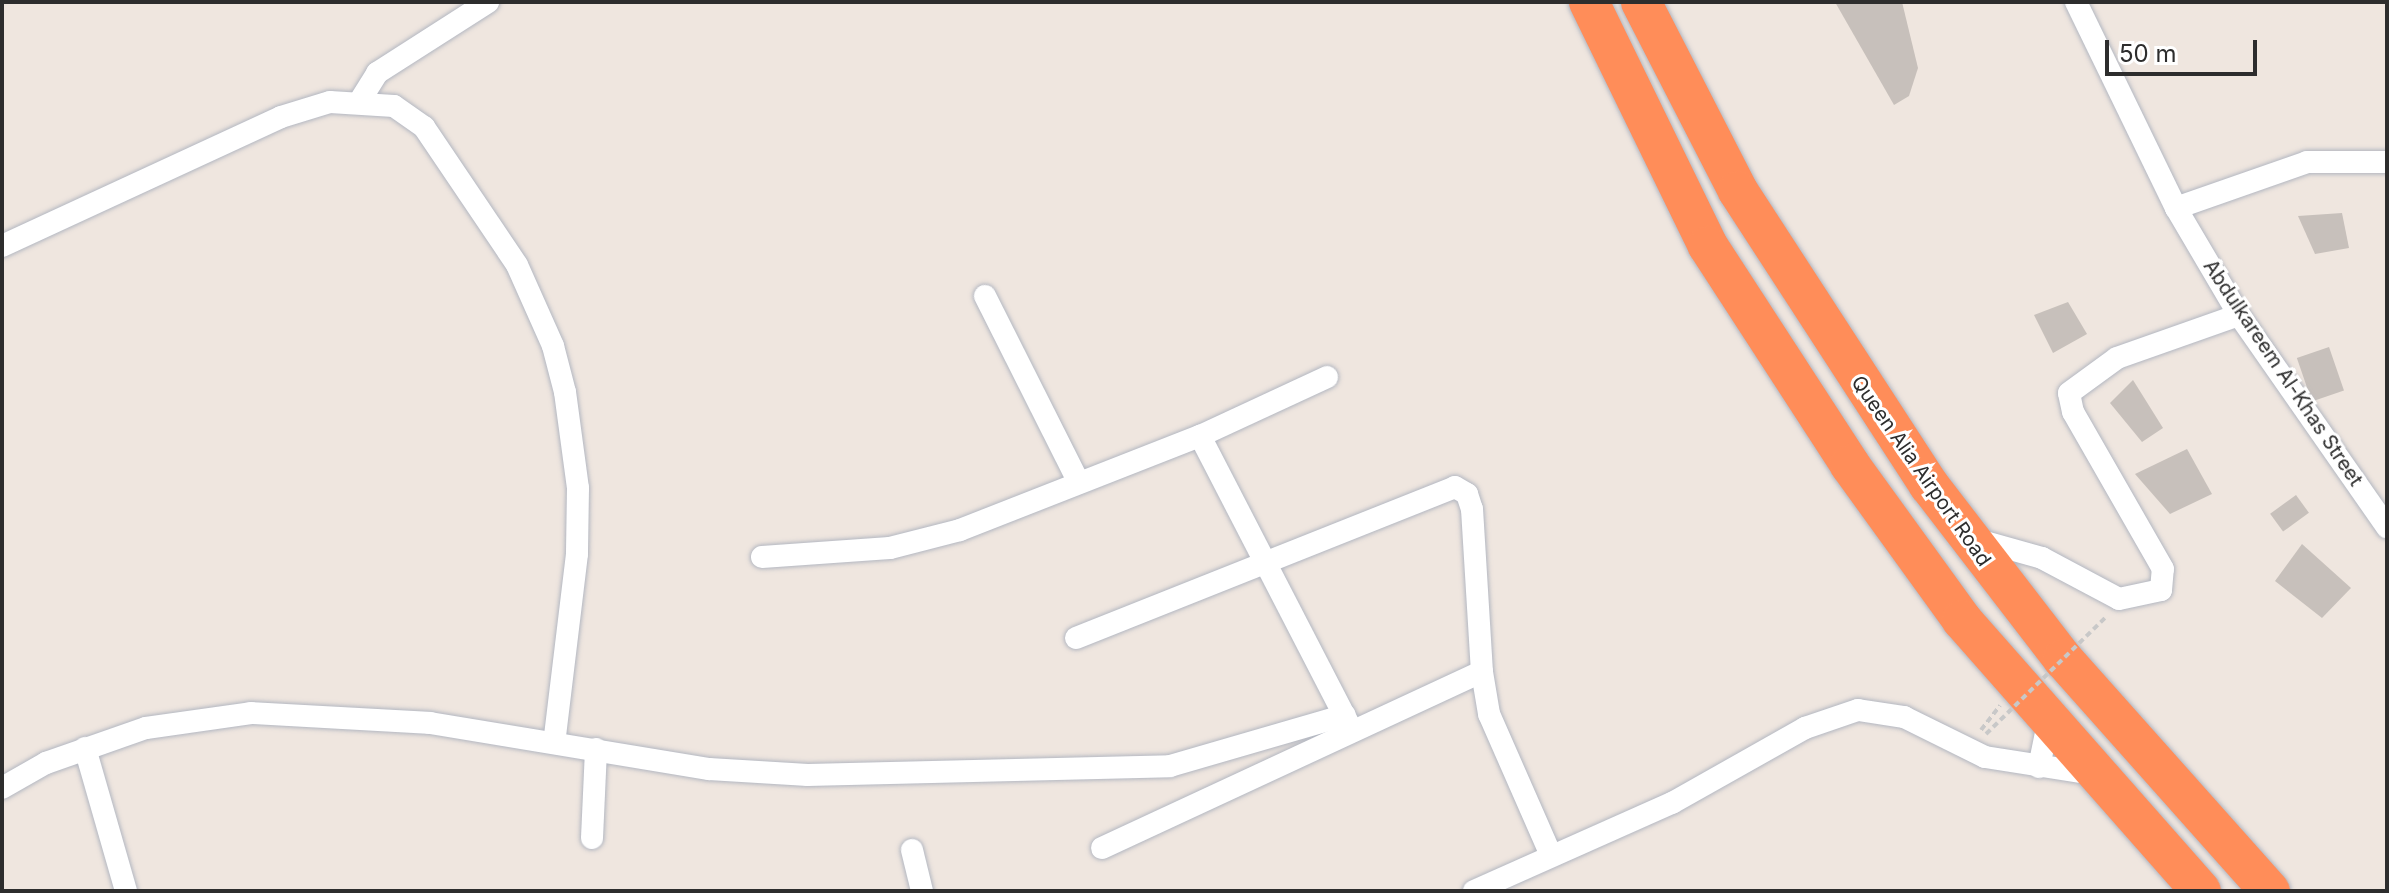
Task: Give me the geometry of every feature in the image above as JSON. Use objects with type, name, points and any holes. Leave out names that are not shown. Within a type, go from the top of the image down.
[{"type":"highway","points":[[1589,2],[1750,317],[1891,523],[2029,720],[2093,774],[2201,891]]},
{"type":"highway","name":"Queen Alia Airport Road","points":[[1641,2],[1738,191],[1966,537],[2171,787],[2270,891]]},
{"type":"street","points":[[361,99],[386,67],[488,2]]},
{"type":"street","name":"Abdulkareem Al-Khas Street","points":[[2076,2],[2176,208],[2239,315],[2387,527]]},
{"type":"street","points":[[2,246],[281,117],[361,99],[394,106],[424,127],[456,166],[517,265],[553,346],[578,488],[572,630],[554,743]]},
{"type":"street","points":[[2176,208],[2307,162],[2387,162]]},
{"type":"street","points":[[985,296],[1078,481]]},
{"type":"street","points":[[1966,537],[2030,553],[2119,599],[2161,590],[2163,569],[2073,412],[2069,393],[2117,358],[2239,315]]},
{"type":"street","points":[[762,557],[921,543],[1200,436],[1327,377]]},
{"type":"street","points":[[1200,436],[1348,722]]},
{"type":"street","points":[[1076,638],[1265,564],[1430,494],[1462,489],[1472,509],[1482,672],[1489,714],[1551,855]]},
{"type":"street","points":[[2002,584],[2005,569],[2030,553]]},
{"type":"street","points":[[2,788],[85,748],[200,719],[308,712],[554,743],[709,769],[808,775],[1137,770],[1223,756],[1348,722],[1482,672]]},
{"type":"street","points":[[1474,891],[1685,796],[1805,728],[1858,710],[1904,717],[1985,757],[2093,774]]},
{"type":"street","points":[[2029,720],[2039,767]]},
{"type":"street","points":[[1102,848],[1260,781],[1348,722]]},
{"type":"street","points":[[85,748],[126,891]]},
{"type":"street","points":[[592,838],[596,749]]},
{"type":"street","points":[[912,850],[922,891]]},
{"type":"path","points":[[2029,720],[2000,706],[1977,727],[1986,734],[2105,618]]},
{"type":"building","points":[[1835,2],[1902,2],[1918,68],[1909,96],[1894,105]]},
{"type":"building","points":[[2342,213],[2349,248],[2315,254],[2298,216]]},
{"type":"building","points":[[2068,302],[2087,334],[2053,353],[2034,315]]},
{"type":"building","points":[[2329,347],[2344,390],[2312,402],[2297,358]]},
{"type":"building","points":[[2133,380],[2163,428],[2142,442],[2110,403]]},
{"type":"building","points":[[2187,449],[2212,494],[2170,514],[2135,474]]},
{"type":"building","points":[[2296,495],[2309,513],[2283,532],[2270,514]]},
{"type":"building","points":[[2302,544],[2351,588],[2322,618],[2275,581]]}]
